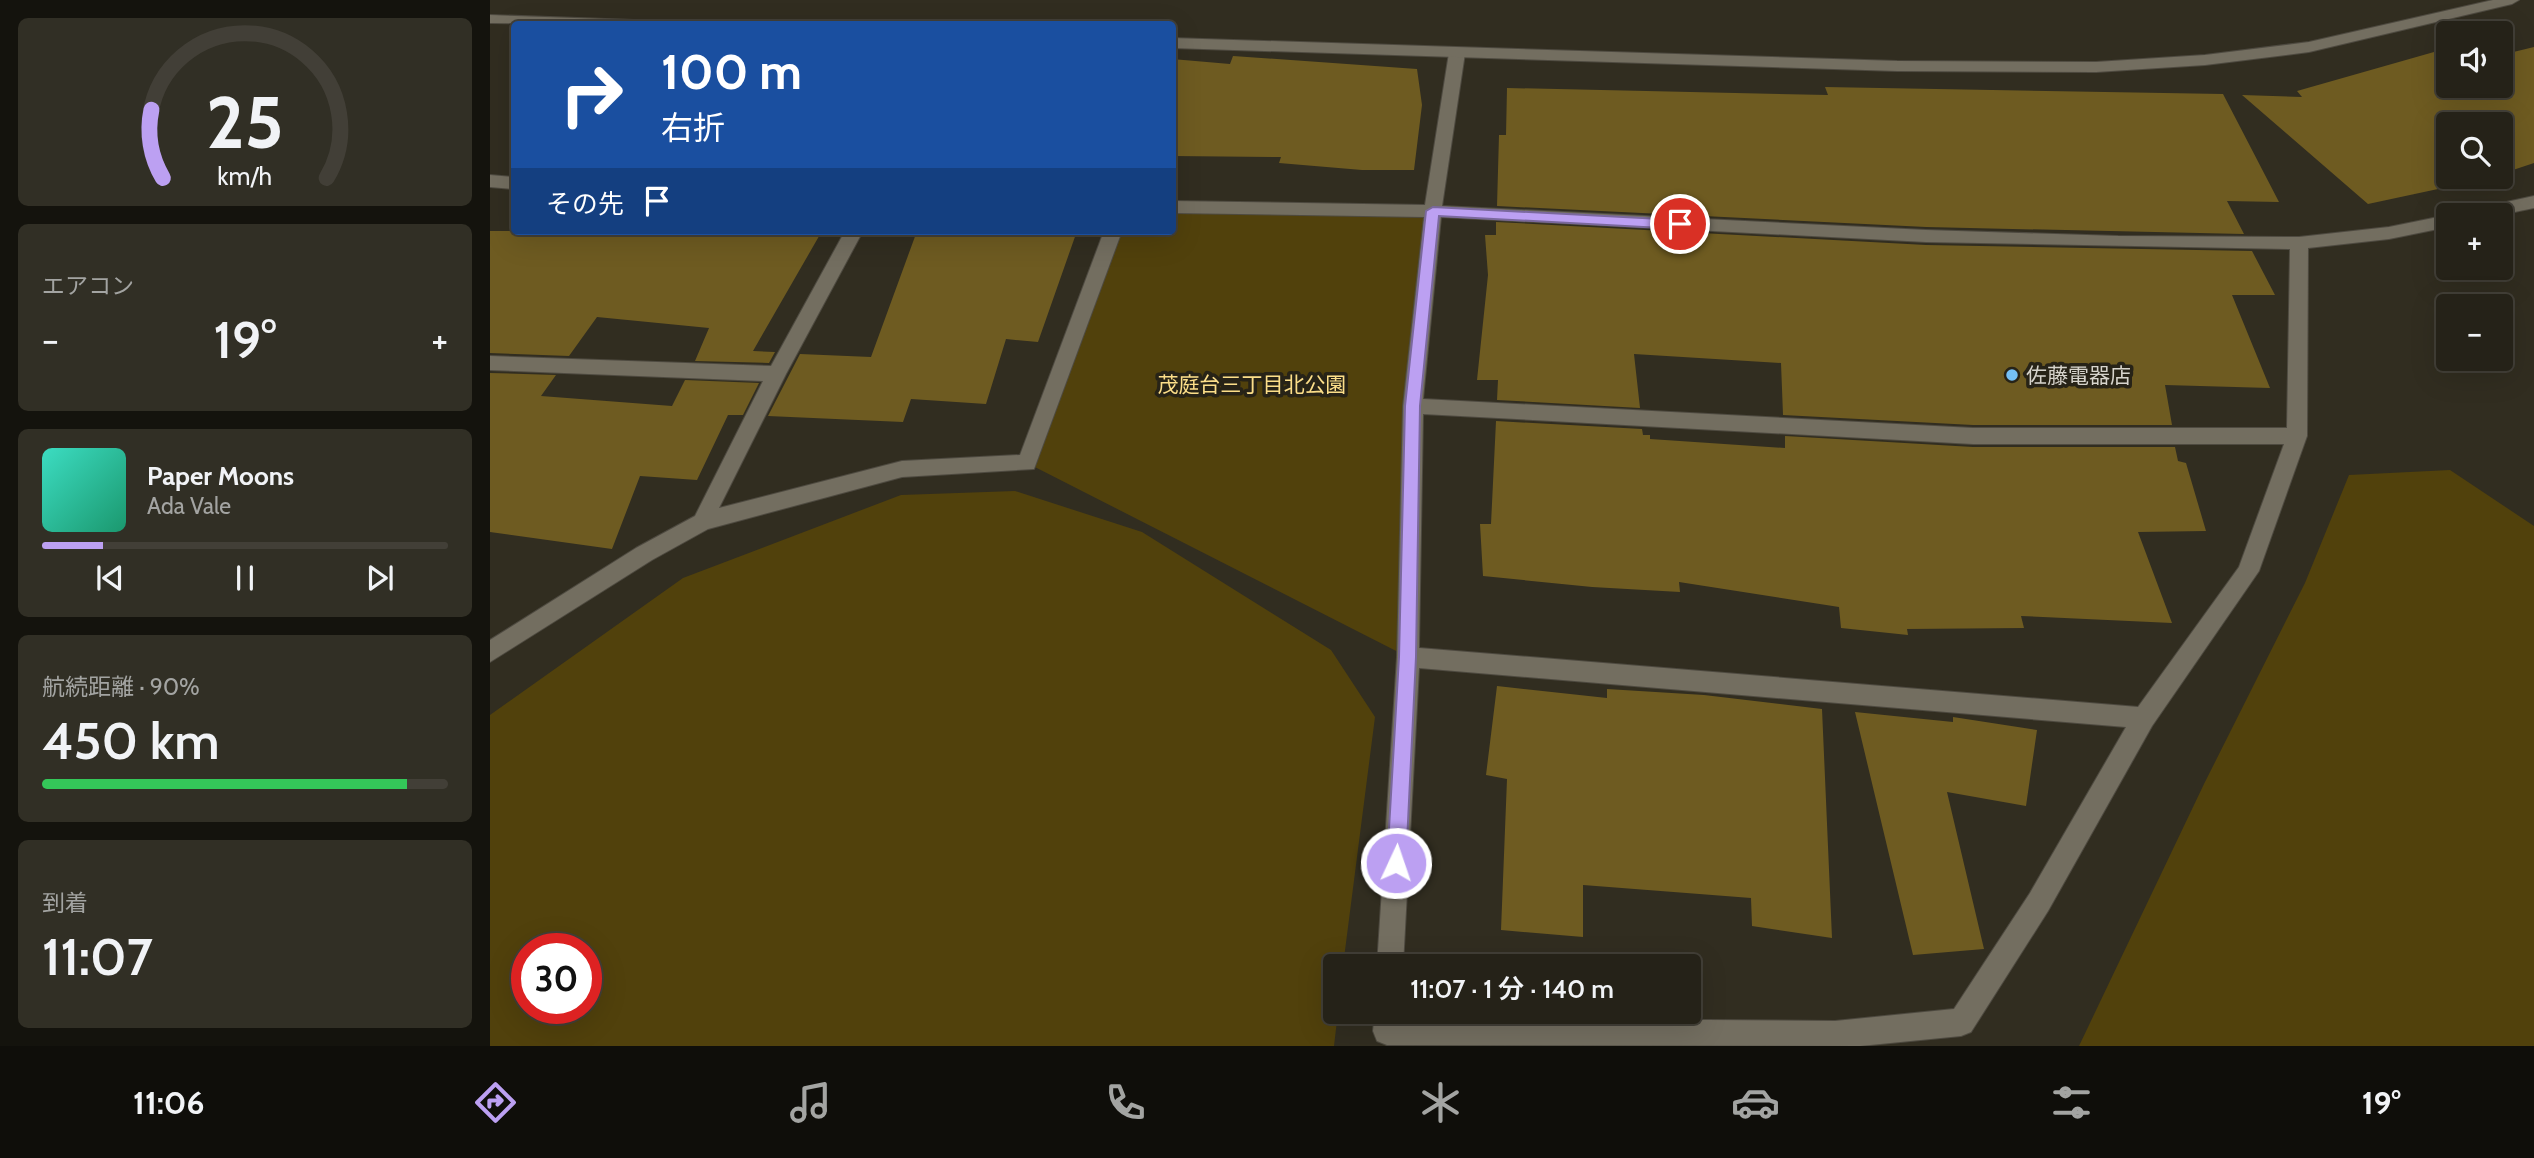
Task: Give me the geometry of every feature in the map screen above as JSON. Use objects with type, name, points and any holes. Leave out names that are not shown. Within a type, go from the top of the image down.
[{"type":"street","points":[[1176,43],[1897,66],[2096,67],[2205,60],[2309,47],[2512,0]]},
{"type":"street","points":[[490,19],[548,21]]},
{"type":"street","points":[[1391,954],[1408,657],[1413,406],[1433,211],[1457,52]]},
{"type":"street","points":[[490,181],[511,183]]},
{"type":"street","points":[[2513,207],[2534,202]]},
{"type":"street","points":[[1176,207],[1433,211],[1926,236],[2300,243],[2389,233],[2436,223]]},
{"type":"street","points":[[702,522],[776,374],[852,235]]},
{"type":"street","points":[[490,652],[644,554],[702,522],[783,498],[902,469],[1027,463],[1112,235]]},
{"type":"street","points":[[1387,1024],[1387,1031],[1835,1035],[1961,1022],[2039,902],[2144,719],[2248,571],[2297,436],[2300,243]]},
{"type":"street","points":[[490,363],[776,374]]},
{"type":"street","points":[[1413,406],[1973,436],[2297,436]]},
{"type":"street","points":[[490,634],[513,636]]},
{"type":"street","points":[[1408,657],[2144,719]]},
{"type":"green space","name":"茂庭台三丁目北公園","points":[[1176,207],[1433,211],[1408,657],[1027,463],[1112,235],[1176,235]]},
{"type":"green space","points":[[2450,470],[2534,526],[2534,1046],[2079,1046],[2204,784],[2305,583],[2349,475]]},
{"type":"green space","points":[[1015,491],[1142,532],[1331,650],[1375,717],[1345,954],[1323,954],[1323,1024],[1337,1024],[1334,1046],[490,1046],[490,715],[683,578],[901,495]]},
{"type":"building","points":[[2534,47],[2534,163],[2513,170],[2513,112],[2436,112],[2438,189],[2368,204],[2242,95],[2302,97],[2297,91],[2436,51],[2436,98],[2513,98],[2513,52]]},
{"type":"building","points":[[1233,56],[1417,69],[1422,105],[1414,170],[1362,170],[1279,163],[1281,157],[1176,156],[1176,59],[1230,64]]},
{"type":"building","points":[[1825,87],[2223,94],[2279,202],[2227,201],[2244,234],[1926,227],[1497,206],[1499,135],[1506,135],[1507,88],[1828,95]]},
{"type":"building","points":[[1496,222],[1926,245],[2252,251],[2275,295],[2232,295],[2270,388],[2165,385],[2172,425],[1973,425],[1783,415],[1781,363],[1634,354],[1640,408],[1497,400],[1498,380],[1477,380],[1488,275],[1485,235],[1496,235]]},
{"type":"building","points":[[490,231],[511,231],[511,235],[820,235],[753,351],[775,352],[769,363],[695,361],[709,328],[597,317],[569,356],[490,353]]},
{"type":"building","points":[[916,235],[1076,235],[1038,342],[1006,339],[986,404],[911,399],[903,422],[768,416],[800,354],[871,357]]},
{"type":"building","points":[[490,373],[556,375],[541,396],[672,406],[685,380],[759,383],[743,415],[728,415],[697,480],[640,476],[612,549],[490,532]]},
{"type":"building","points":[[1496,421],[1642,429],[1643,435],[1650,435],[1650,439],[1785,448],[1785,436],[1973,447],[2175,447],[2178,461],[2186,463],[2206,531],[2138,532],[2172,623],[2021,616],[2024,628],[1907,629],[1908,635],[1841,628],[1839,607],[1679,582],[1680,592],[1592,587],[1483,576],[1480,524],[1491,524]]},
{"type":"building","points":[[1497,686],[1607,698],[1607,689],[1704,695],[1822,709],[1832,938],[1752,926],[1751,898],[1583,885],[1583,937],[1501,930],[1507,779],[1486,775]]},
{"type":"building","points":[[1855,712],[1953,722],[1953,717],[2037,730],[2026,806],[1947,792],[1984,949],[1913,955]]},
{"type":"place","name":"佐藤電器店","points":[[2012,375]]},
{"type":"route","points":[[1396,863],[1408,657],[1413,406],[1433,211],[1680,224]]}]
